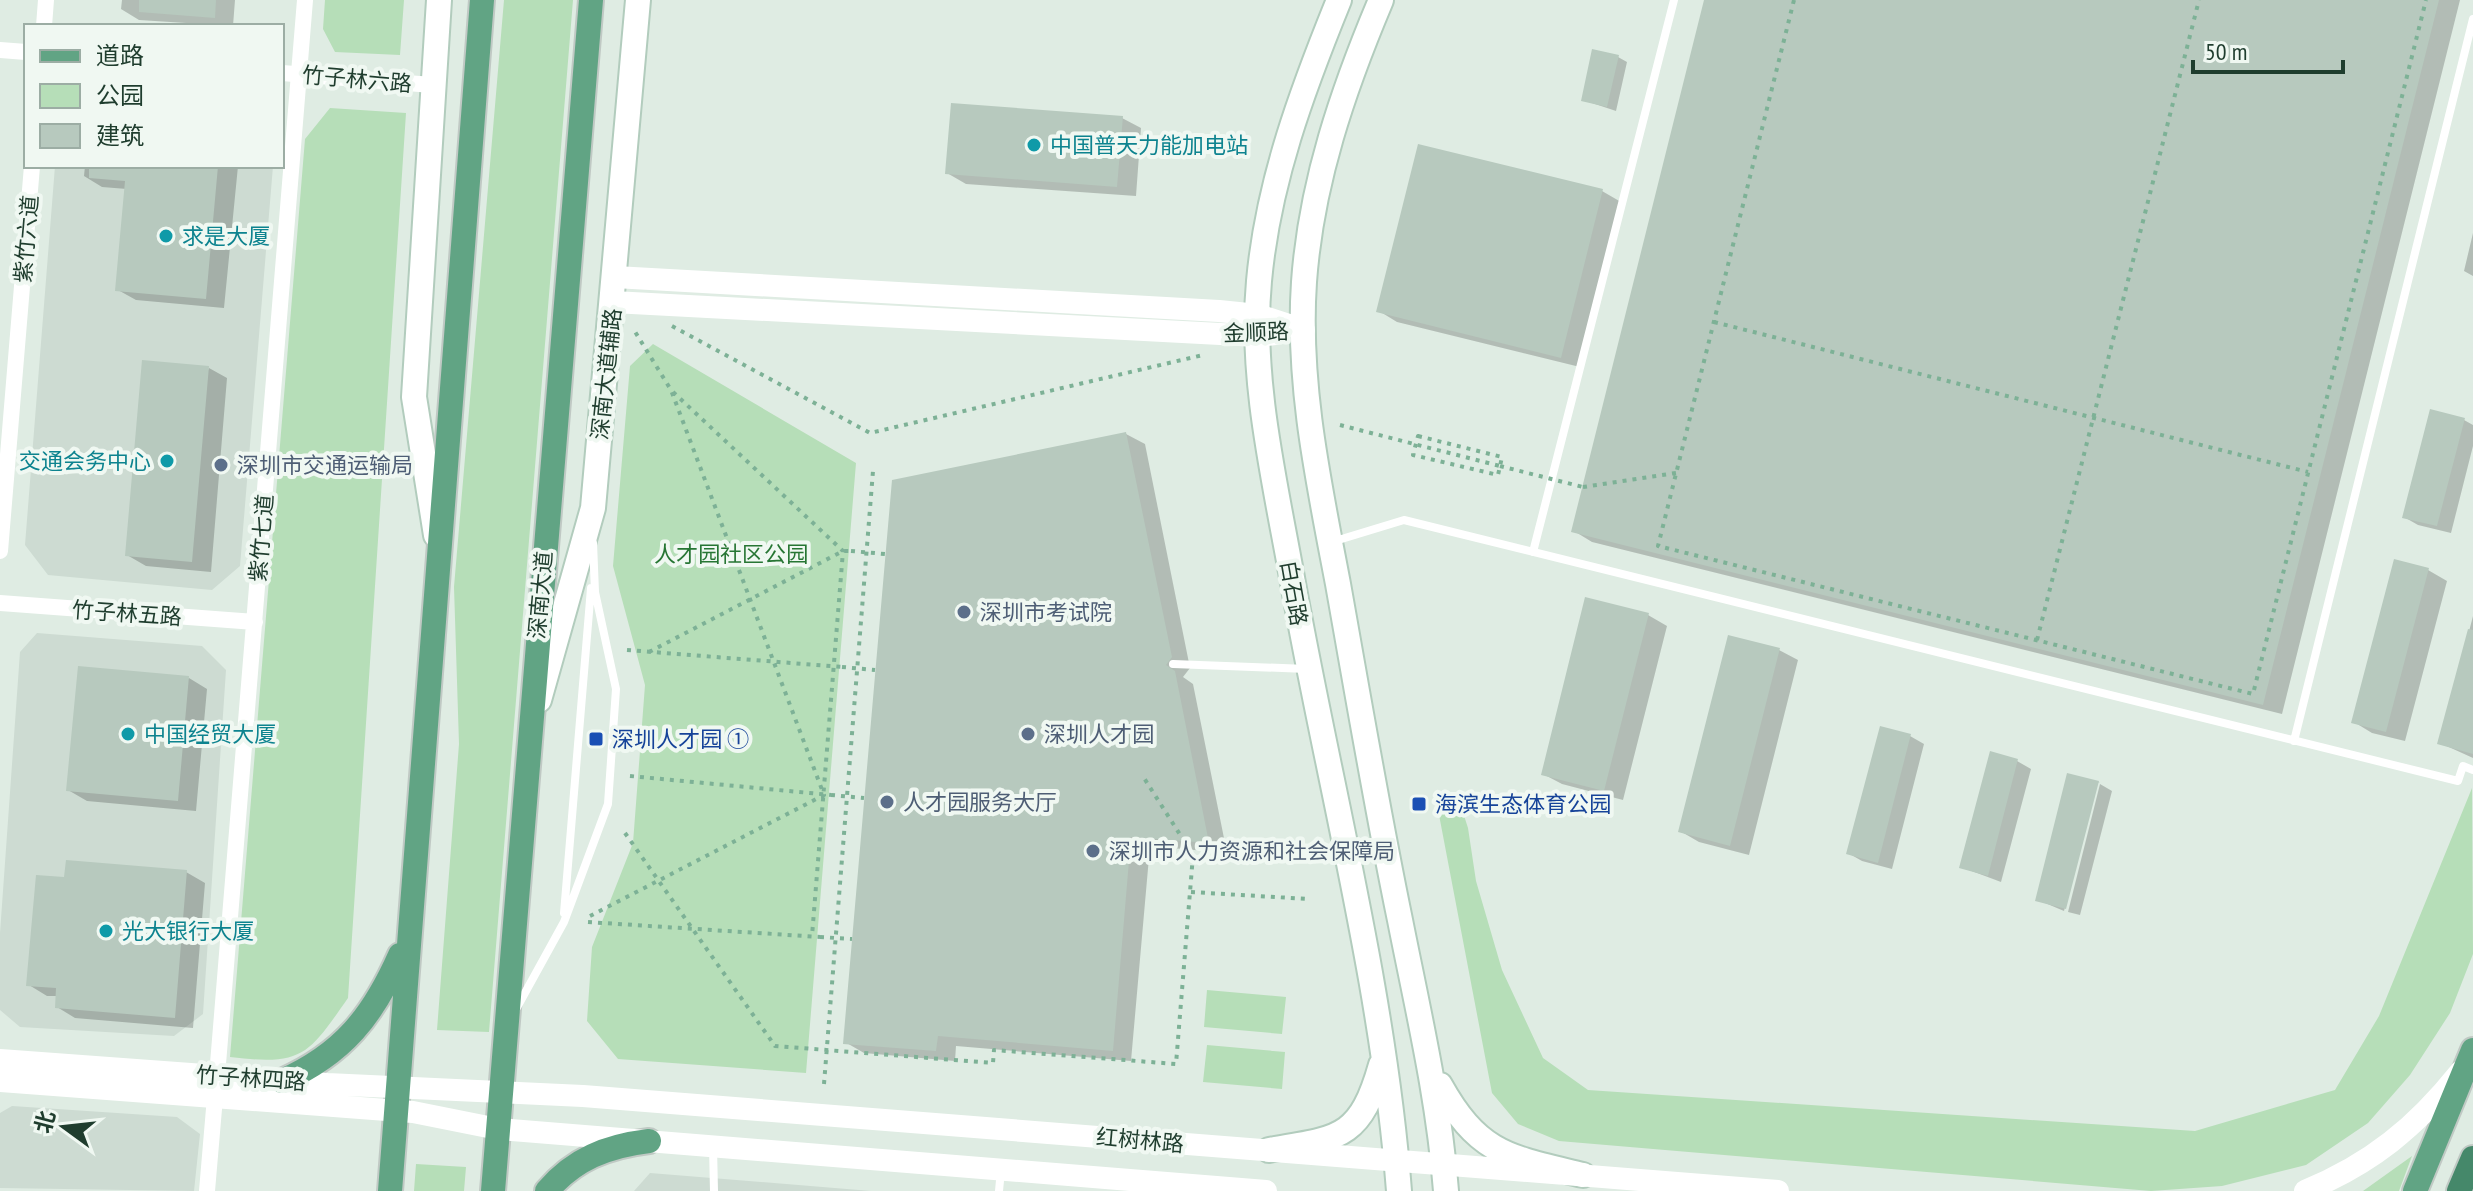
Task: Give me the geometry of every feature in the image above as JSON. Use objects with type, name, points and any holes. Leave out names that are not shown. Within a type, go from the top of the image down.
[{"type":"highway","points":[[2459,1191],[2473,1158]]},
{"type":"main road","points":[[438,551],[414,397],[439,0]]},
{"type":"main road","points":[[389,1185],[482,0]]},
{"type":"main road","name":"深南大道","points":[[493,1191],[591,0]]},
{"type":"main road","name":"深南大道辅路","points":[[528,740],[593,508],[638,0]]},
{"type":"main road","name":"白石路","points":[[1339,0],[1287,138],[1265,233],[1258,326],[1269,446],[1308,669],[1384,1055],[1399,1191]]},
{"type":"main road","name":"白石路","points":[[1381,0],[1347,85],[1319,183],[1308,243],[1304,330],[1309,417],[1400,920],[1433,1072],[1446,1191]]},
{"type":"main road","points":[[282,1081],[328,1057],[344,1044],[376,1003],[407,938]]},
{"type":"main road","points":[[1269,1150],[1326,1139],[1357,1122],[1371,1099],[1384,1055]]},
{"type":"main road","points":[[2415,1191],[2470,1056]]},
{"type":"main road","points":[[1433,1072],[1458,1116],[1487,1145],[1508,1156],[1583,1175]]},
{"type":"main road","points":[[547,1191],[566,1171],[592,1155],[649,1141]]},
{"type":"street","points":[[44,24],[46,0]]},
{"type":"street","name":"紫竹七道","points":[[284,168],[290,74],[305,0]]},
{"type":"street","points":[[0,50],[24,52]]},
{"type":"street","name":"竹子林六路","points":[[290,74],[432,85]]},
{"type":"street","name":"紫竹六道","points":[[0,551],[32,168]]},
{"type":"street","name":"紫竹七道","points":[[207,1191],[255,622],[284,168]]},
{"type":"street","name":"金顺路","points":[[615,277],[1131,306],[1304,330]]},
{"type":"street","name":"金顺路","points":[[613,302],[1126,329],[1258,326]]},
{"type":"street","name":"竹子林五路","points":[[0,603],[255,622]]},
{"type":"street","points":[[2305,1191],[2385,1150],[2424,1115],[2470,1056]]},
{"type":"street","name":"竹子林四路","points":[[0,1060],[216,1086],[396,1099],[501,1092]]},
{"type":"street","name":"竹子林四路","points":[[0,1081],[216,1086],[282,1081],[396,1099],[498,1129]]},
{"type":"street","name":"红树林路","points":[[501,1092],[1443,1162],[1778,1191]]},
{"type":"street","name":"红树林路","points":[[498,1129],[713,1146],[1000,1180],[1266,1191]]},
{"type":"lane","points":[[1533,552],[1674,0]]},
{"type":"lane","points":[[2294,741],[2473,19]]},
{"type":"lane","points":[[899,293],[899,317]]},
{"type":"lane","points":[[1126,329],[1131,306]]},
{"type":"lane","points":[[564,922],[593,562],[593,508]]},
{"type":"lane","points":[[1330,543],[1404,520],[2458,781],[2463,766],[2473,770]]},
{"type":"lane","points":[[507,1025],[564,922],[598,838],[608,804],[616,689],[600,626],[593,562]]},
{"type":"lane","points":[[1173,664],[1308,669]]},
{"type":"lane","points":[[713,1146],[714,1191]]},
{"type":"path","points":[[1794,0],[1658,546],[2253,694],[2426,0]]},
{"type":"path","points":[[2037,640],[2199,0]]},
{"type":"path","points":[[1714,322],[2308,472]]},
{"type":"path","points":[[670,324],[870,433],[1213,352]]},
{"type":"path","points":[[634,330],[671,390],[824,795]]},
{"type":"path","points":[[671,390],[843,551]]},
{"type":"path","points":[[1340,425],[1583,487],[1676,473]]},
{"type":"path","points":[[1350,430],[1415,447]]},
{"type":"path","points":[[1418,436],[1502,457],[1498,475],[1413,455],[1415,447],[1418,436]]},
{"type":"path","points":[[824,1084],[873,471]]},
{"type":"path","points":[[812,936],[843,551]]},
{"type":"path","points":[[649,652],[843,551],[885,554]]},
{"type":"path","points":[[627,650],[875,670]]},
{"type":"path","points":[[630,776],[864,798]]},
{"type":"path","points":[[625,833],[775,1046],[993,1063],[994,1050],[1176,1064],[1193,855],[1144,778]]},
{"type":"path","points":[[824,795],[589,919],[852,939]]},
{"type":"path","points":[[1190,892],[1308,899]]},
{"type":"shaded area","points":[[55,168],[273,168],[240,566],[212,590],[48,575],[25,545]]},
{"type":"shaded area","points":[[37,633],[202,646],[226,670],[203,1014],[174,1036],[20,1027],[0,1010],[0,933],[20,652]]},
{"type":"shaded area","points":[[12,1106],[177,1117],[200,1134],[194,1191],[0,1188],[0,1113]]},
{"type":"shaded area","points":[[650,1173],[871,1191],[634,1191]]},
{"type":"green space","points":[[325,0],[404,0],[400,55],[335,52],[323,29]]},
{"type":"green space","points":[[504,0],[573,0],[489,1032],[437,1030],[459,744],[454,587]]},
{"type":"green space","points":[[330,108],[406,113],[348,998],[323,1033],[301,1052],[274,1060],[230,1057],[305,139]]},
{"type":"green space","name":"人才园社区公园","points":[[653,344],[856,463],[806,1073],[618,1059],[587,1021],[592,947],[633,843],[645,685],[613,566],[630,366]]},
{"type":"green space","points":[[2472,788],[2473,954],[2450,1013],[2410,1075],[2368,1123],[2306,1165],[2222,1186],[2151,1191],[1559,1141],[1518,1124],[1492,1093],[1436,799],[1459,800],[1468,828],[1476,881],[1502,970],[1543,1058],[1588,1090],[2195,1131],[2335,1090],[2379,1016]]},
{"type":"green space","points":[[1207,990],[1286,997],[1282,1034],[1204,1027]]},
{"type":"green space","points":[[1207,1045],[1285,1052],[1282,1089],[1203,1082]]},
{"type":"green space","points":[[2412,1156],[2399,1191],[2363,1191]]},
{"type":"green space","points":[[416,1164],[466,1167],[464,1191],[414,1191]]},
{"type":"building","points":[[139,0],[216,0],[215,18],[139,12]]},
{"type":"building","points":[[1704,0],[2439,0],[2263,705],[1571,532]]},
{"type":"building","points":[[1592,49],[1619,55],[1607,107],[1581,101]]},
{"type":"building","name":"中国普天力能加电站","points":[[951,103],[1123,116],[1117,187],[945,174]]},
{"type":"building","points":[[1418,144],[1603,189],[1561,358],[1376,312]]},
{"type":"building","name":"求是大厦","points":[[89,168],[218,168],[206,299],[115,291],[125,181],[89,178]]},
{"type":"building","name":"交通会务中心","points":[[142,360],[209,366],[192,562],[125,556]]},
{"type":"building","points":[[2430,409],[2465,418],[2437,526],[2402,518]]},
{"type":"building","name":"深圳人才园","points":[[1126,432],[1172,657],[1166,665],[1175,671],[1209,843],[1131,837],[1113,1051],[938,1036],[936,1051],[843,1044],[892,480]]},
{"type":"building","points":[[2394,559],[2429,568],[2386,732],[2351,723]]},
{"type":"building","points":[[1585,597],[1649,613],[1604,791],[1541,775]]},
{"type":"building","points":[[2468,629],[2473,630],[2473,754],[2437,744]]},
{"type":"building","points":[[1728,635],[1780,648],[1730,846],[1678,832]]},
{"type":"building","name":"中国经贸大厦","points":[[78,666],[189,676],[178,801],[66,791]]},
{"type":"building","points":[[1880,726],[1911,734],[1878,863],[1846,854]]},
{"type":"building","points":[[1990,751],[2018,759],[1988,876],[1959,868]]},
{"type":"building","points":[[2067,773],[2099,781],[2066,909],[2035,901]]},
{"type":"building","name":"光大银行大厦","points":[[66,860],[187,870],[175,1018],[55,1008],[56,988],[26,986],[36,875],[64,877]]},
{"type":"place","name":"中国普天力能加电站","points":[[1034,145]]},
{"type":"place","name":"求是大厦","points":[[166,236]]},
{"type":"place","name":"交通会务中心","points":[[167,461]]},
{"type":"place","name":"深圳市交通运输局","points":[[221,465]]},
{"type":"place","name":"深圳市考试院","points":[[964,612]]},
{"type":"place","name":"中国经贸大厦","points":[[128,734]]},
{"type":"place","name":"深圳人才园","points":[[1028,734]]},
{"type":"place","name":"深圳人才园 ①","points":[[596,739]]},
{"type":"place","name":"人才园服务大厅","points":[[887,802]]},
{"type":"place","name":"海滨生态体育公园","points":[[1419,804]]},
{"type":"place","name":"深圳市人力资源和社会保障局","points":[[1093,851]]},
{"type":"place","name":"光大银行大厦","points":[[106,931]]}]
